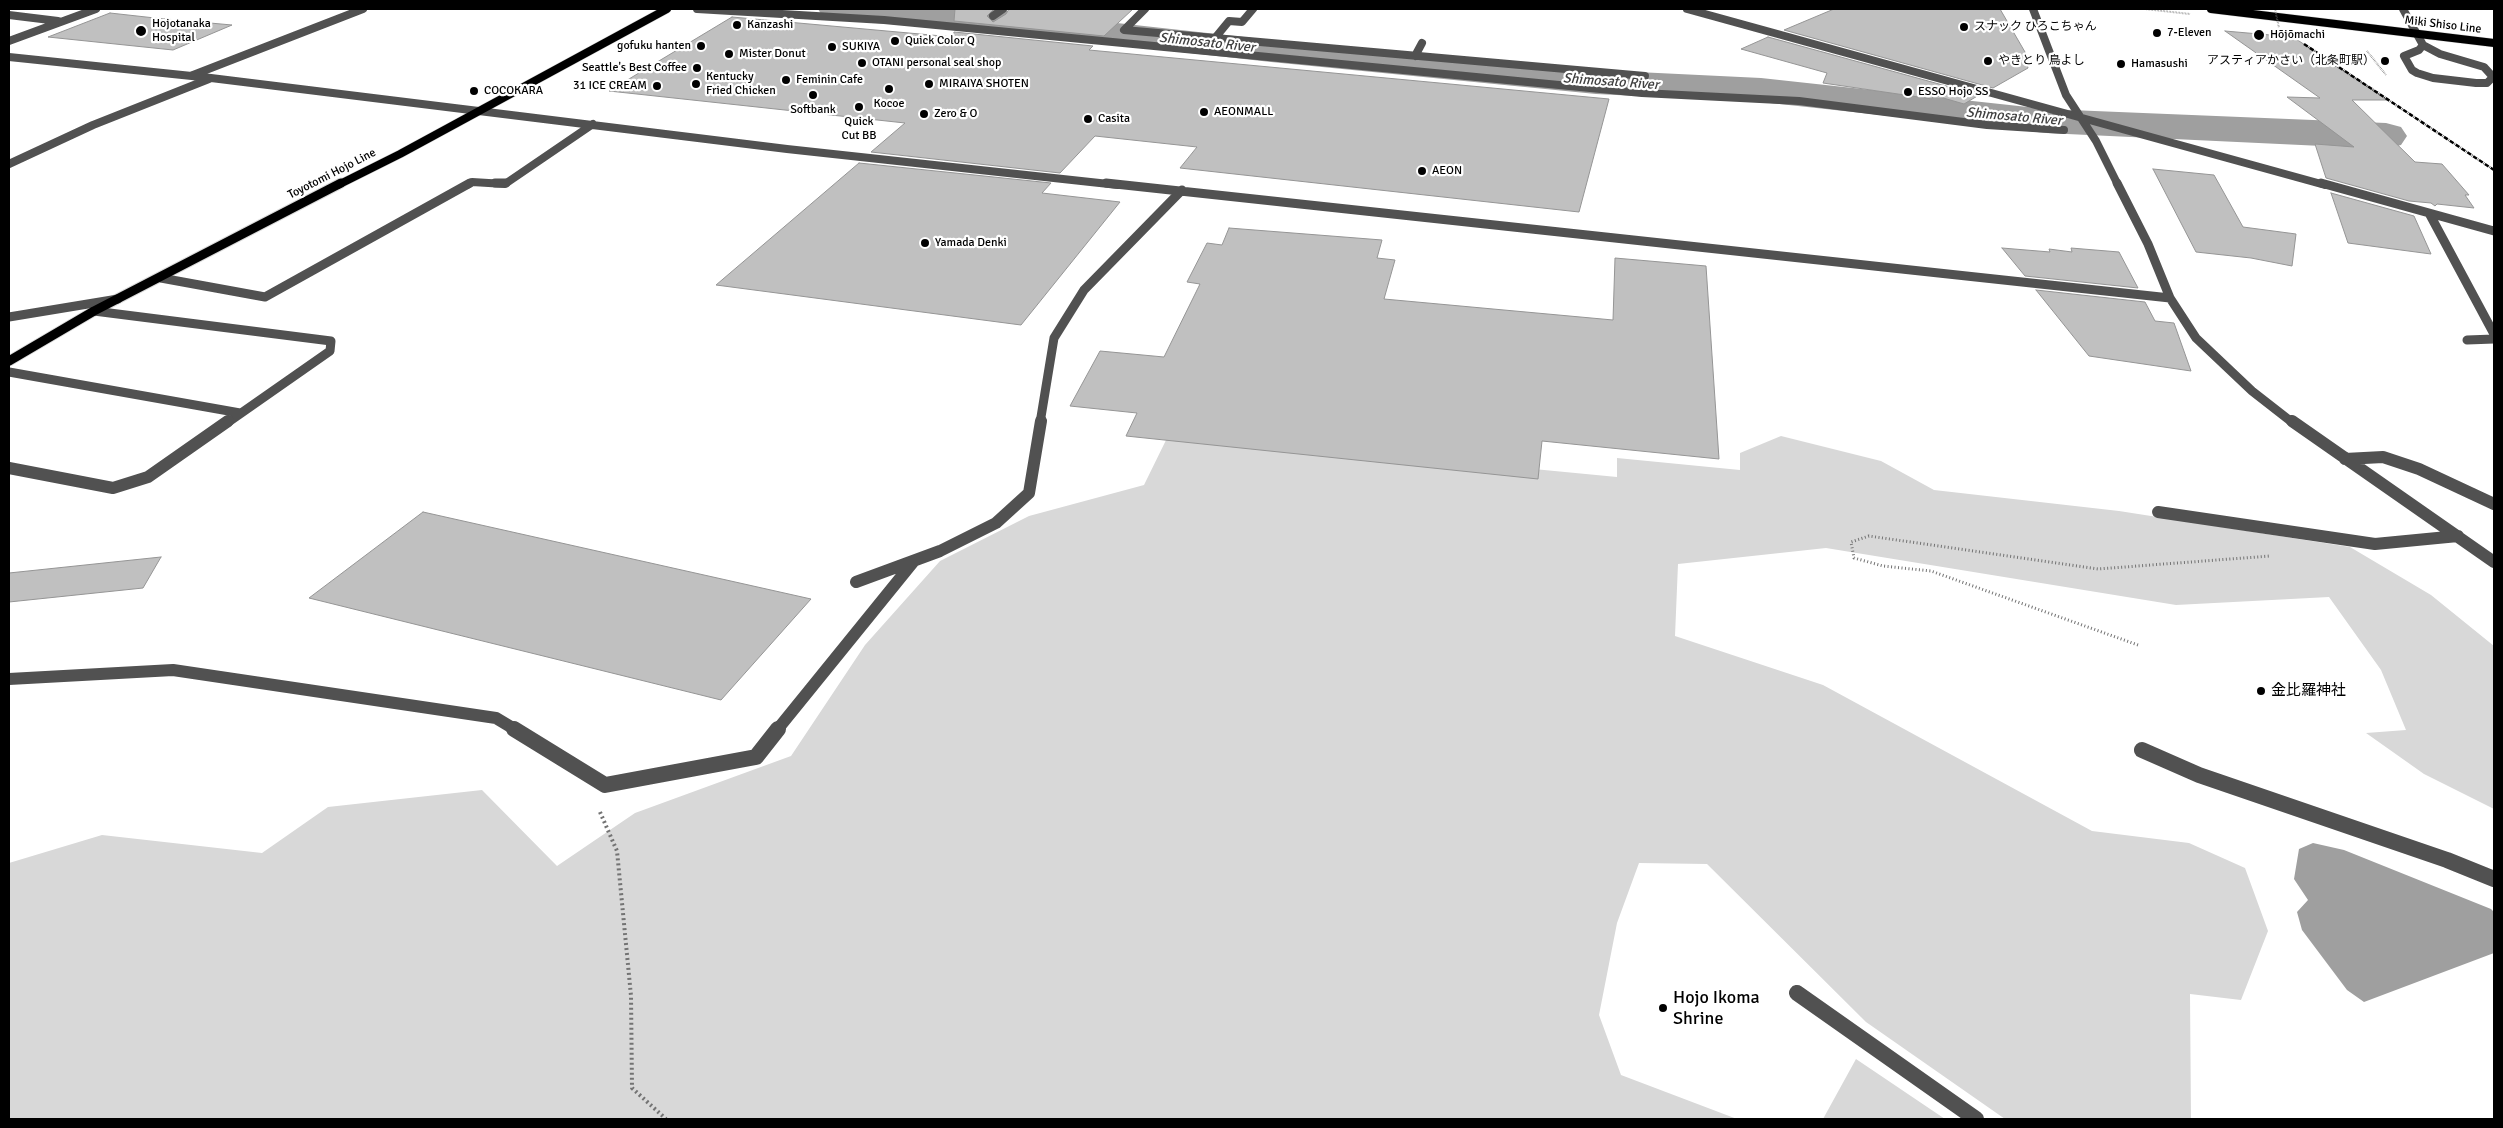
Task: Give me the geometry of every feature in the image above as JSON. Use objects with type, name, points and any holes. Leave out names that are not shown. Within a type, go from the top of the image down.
[{"type":"main road","name":"Toyotomi Hojo Line","points":[[9,361],[94,312],[481,111],[667,9]]},
{"type":"main road","name":"Miki Shiso Line","points":[[2210,9],[2494,43]]},
{"type":"street","points":[[9,41],[96,9]]},
{"type":"street","points":[[190,76],[363,9]]},
{"type":"street","points":[[697,9],[884,20],[1393,70],[1642,92],[1799,101],[1987,125],[2064,130]]},
{"type":"street","points":[[994,16],[1003,9]]},
{"type":"street","points":[[1145,9],[1124,30],[1645,76]]},
{"type":"street","points":[[1215,38],[1230,21],[1242,22],[1253,9]]},
{"type":"street","points":[[1686,9],[2494,231]]},
{"type":"street","points":[[2033,9],[2066,94],[2096,141],[2148,244],[2170,298],[2196,338],[2225,368],[2309,434],[2494,562]]},
{"type":"street","points":[[2403,9],[2422,45],[2440,54],[2484,67],[2493,77],[2487,82],[2476,83],[2433,78],[2417,73],[2404,56],[2415,52],[2422,45]]},
{"type":"street","points":[[9,15],[61,21]]},
{"type":"street","points":[[1189,51],[1202,37]]},
{"type":"street","points":[[1414,56],[1422,43]]},
{"type":"street","points":[[1393,70],[1402,55]]},
{"type":"street","points":[[9,57],[211,78],[797,150],[2170,298]]},
{"type":"street","points":[[9,164],[93,126],[211,78]]},
{"type":"street","points":[[162,278],[265,297],[472,182],[505,184],[593,124]]},
{"type":"street","points":[[856,582],[940,552],[996,523],[1029,493],[1054,338],[1084,290],[1182,190]]},
{"type":"street","points":[[2429,212],[2494,334]]},
{"type":"street","points":[[9,317],[120,299]]},
{"type":"street","points":[[9,468],[113,488],[148,477],[330,351],[331,341],[94,312]]},
{"type":"street","points":[[2467,340],[2494,339]]},
{"type":"street","points":[[9,372],[240,413]]},
{"type":"street","points":[[2345,459],[2383,457],[2419,469],[2494,504]]},
{"type":"street","points":[[2158,512],[2375,544],[2458,536]]},
{"type":"street","points":[[9,678],[173,670],[496,718],[605,785],[756,757],[914,561]]},
{"type":"street","points":[[2142,750],[2199,775],[2448,860],[2494,879]]},
{"type":"street","points":[[1798,993],[1976,1119]]},
{"type":"path","points":[[2275,9],[2279,28]]},
{"type":"path","points":[[2138,645],[1931,571],[1883,566],[1854,558],[1851,542],[1869,536],[2098,569],[2278,556]]},
{"type":"path","points":[[605,785],[599,809],[617,851],[632,996],[632,1088],[666,1119]]},
{"type":"shaded area","points":[[1169,434],[1617,477],[1617,458],[1740,470],[1740,453],[1781,436],[1881,461],[1934,490],[2119,511],[2350,547],[2431,595],[2494,646],[2494,809],[2424,774],[2366,733],[2406,730],[2381,670],[2329,597],[2176,605],[1826,548],[1678,564],[1675,636],[1823,685],[2092,831],[2189,843],[2245,868],[2268,931],[2241,1000],[2190,994],[2191,1119],[2005,1119],[1866,1022],[1707,864],[1639,863],[1617,923],[1599,1015],[1621,1075],[1737,1119],[9,1119],[9,863],[102,835],[262,853],[328,807],[482,790],[557,866],[635,813],[791,756],[865,645],[940,561],[1029,516],[1144,485]]},
{"type":"shaded area","points":[[2313,843],[2344,850],[2491,909],[2494,912],[2494,953],[2364,1002],[2347,990],[2302,930],[2297,912],[2308,900],[2294,879],[2299,849]]},
{"type":"shaded area","points":[[1856,1059],[1945,1119],[1823,1119]]},
{"type":"building","points":[[955,9],[994,9],[987,16],[993,22],[1006,14],[1009,9],[1133,9],[1104,36],[954,21]]},
{"type":"building","points":[[1834,9],[2000,9],[2025,52],[2028,68],[1993,88],[1784,30]]},
{"type":"building","name":"Hojotanaka Hospital","points":[[110,13],[232,25],[173,50],[48,37]]},
{"type":"building","name":"AEONMALL","points":[[732,17],[953,37],[954,32],[1093,46],[1089,50],[1609,99],[1579,212],[1180,168],[1197,147],[1095,136],[1060,173],[871,152],[905,123],[609,91]]},
{"type":"building","points":[[2225,31],[2293,37],[2388,100],[2352,100],[2415,162],[2442,164],[2469,195],[2465,195],[2474,208],[2437,204],[2435,206],[2431,203],[2409,201],[2326,178],[2315,144],[2354,147],[2287,97],[2320,98]]},
{"type":"building","points":[[1768,37],[1979,95],[1964,104],[1933,95],[1932,99],[1823,83],[1827,73],[1741,49]]},
{"type":"building","name":"Yamada Denki","points":[[859,163],[1051,183],[1042,193],[1120,202],[1021,325],[716,285]]},
{"type":"building","points":[[2153,169],[2214,175],[2243,227],[2296,234],[2292,266],[2251,258],[2196,252]]},
{"type":"building","points":[[2331,193],[2414,216],[2431,254],[2348,243]]},
{"type":"building","points":[[1229,228],[1382,240],[1377,258],[1395,260],[1384,299],[1613,320],[1615,258],[1706,266],[1719,459],[1542,441],[1538,479],[1126,436],[1137,413],[1070,406],[1100,351],[1164,357],[1200,284],[1187,282],[1207,243],[1222,245]]},
{"type":"building","points":[[2002,248],[2050,252],[2049,249],[2072,252],[2071,248],[2119,252],[2138,288],[2025,276]]},
{"type":"building","points":[[2036,290],[2145,302],[2155,321],[2174,323],[2191,371],[2089,356]]},
{"type":"building","points":[[423,512],[811,599],[721,700],[309,598]]},
{"type":"building","points":[[161,557],[143,588],[9,602],[9,573]]},
{"type":"waterway","name":"Shimosato River","points":[[836,9],[999,21],[1271,51],[1596,82],[1761,90],[2046,121],[2386,136]]},
{"type":"railway","points":[[2304,44],[2494,170]]},
{"type":"place","name":"Kanzashi","points":[[737,25]]},
{"type":"place","name":"スナック ひろこちゃん","points":[[1964,27]]},
{"type":"place","name":"Hojotanaka Hospital","points":[[141,31]]},
{"type":"place","name":"7-Eleven","points":[[2157,33]]},
{"type":"place","name":"Hōjōmachi","points":[[2259,35]]},
{"type":"place","name":"Quick Color Q","points":[[895,41]]},
{"type":"place","name":"gofuku hanten","points":[[701,46]]},
{"type":"place","name":"SUKIYA","points":[[832,47]]},
{"type":"place","name":"Mister Donut","points":[[729,54]]},
{"type":"place","name":"やきとり 鳥よし","points":[[1988,61]]},
{"type":"place","name":"アスティアかさい（北条町駅）","points":[[2385,61]]},
{"type":"place","name":"OTANI personal seal shop","points":[[862,63]]},
{"type":"place","name":"Hamasushi","points":[[2121,64]]},
{"type":"place","name":"Seattle's Best Coffee","points":[[697,68]]},
{"type":"place","name":"Feminin Cafe","points":[[786,80]]},
{"type":"place","name":"Kentucky Fried Chicken","points":[[696,84]]},
{"type":"place","name":"MIRAIYA SHOTEN","points":[[929,84]]},
{"type":"place","name":"31 ICE CREAM","points":[[657,86]]},
{"type":"place","name":"Kocoe","points":[[889,89]]},
{"type":"place","name":"COCOKARA","points":[[474,91]]},
{"type":"place","name":"ESSO Hojo SS","points":[[1908,92]]},
{"type":"place","name":"Softbank","points":[[813,95]]},
{"type":"place","name":"Quick Cut BB","points":[[859,107]]},
{"type":"place","name":"AEONMALL","points":[[1204,112]]},
{"type":"place","name":"Zero & O","points":[[924,114]]},
{"type":"place","name":"Casita","points":[[1088,119]]},
{"type":"place","name":"AEON","points":[[1422,171]]},
{"type":"place","name":"Yamada Denki","points":[[925,243]]},
{"type":"place","name":"金比羅神社","points":[[2261,691]]},
{"type":"place","name":"Hojo Ikoma Shrine","points":[[1663,1008]]}]
